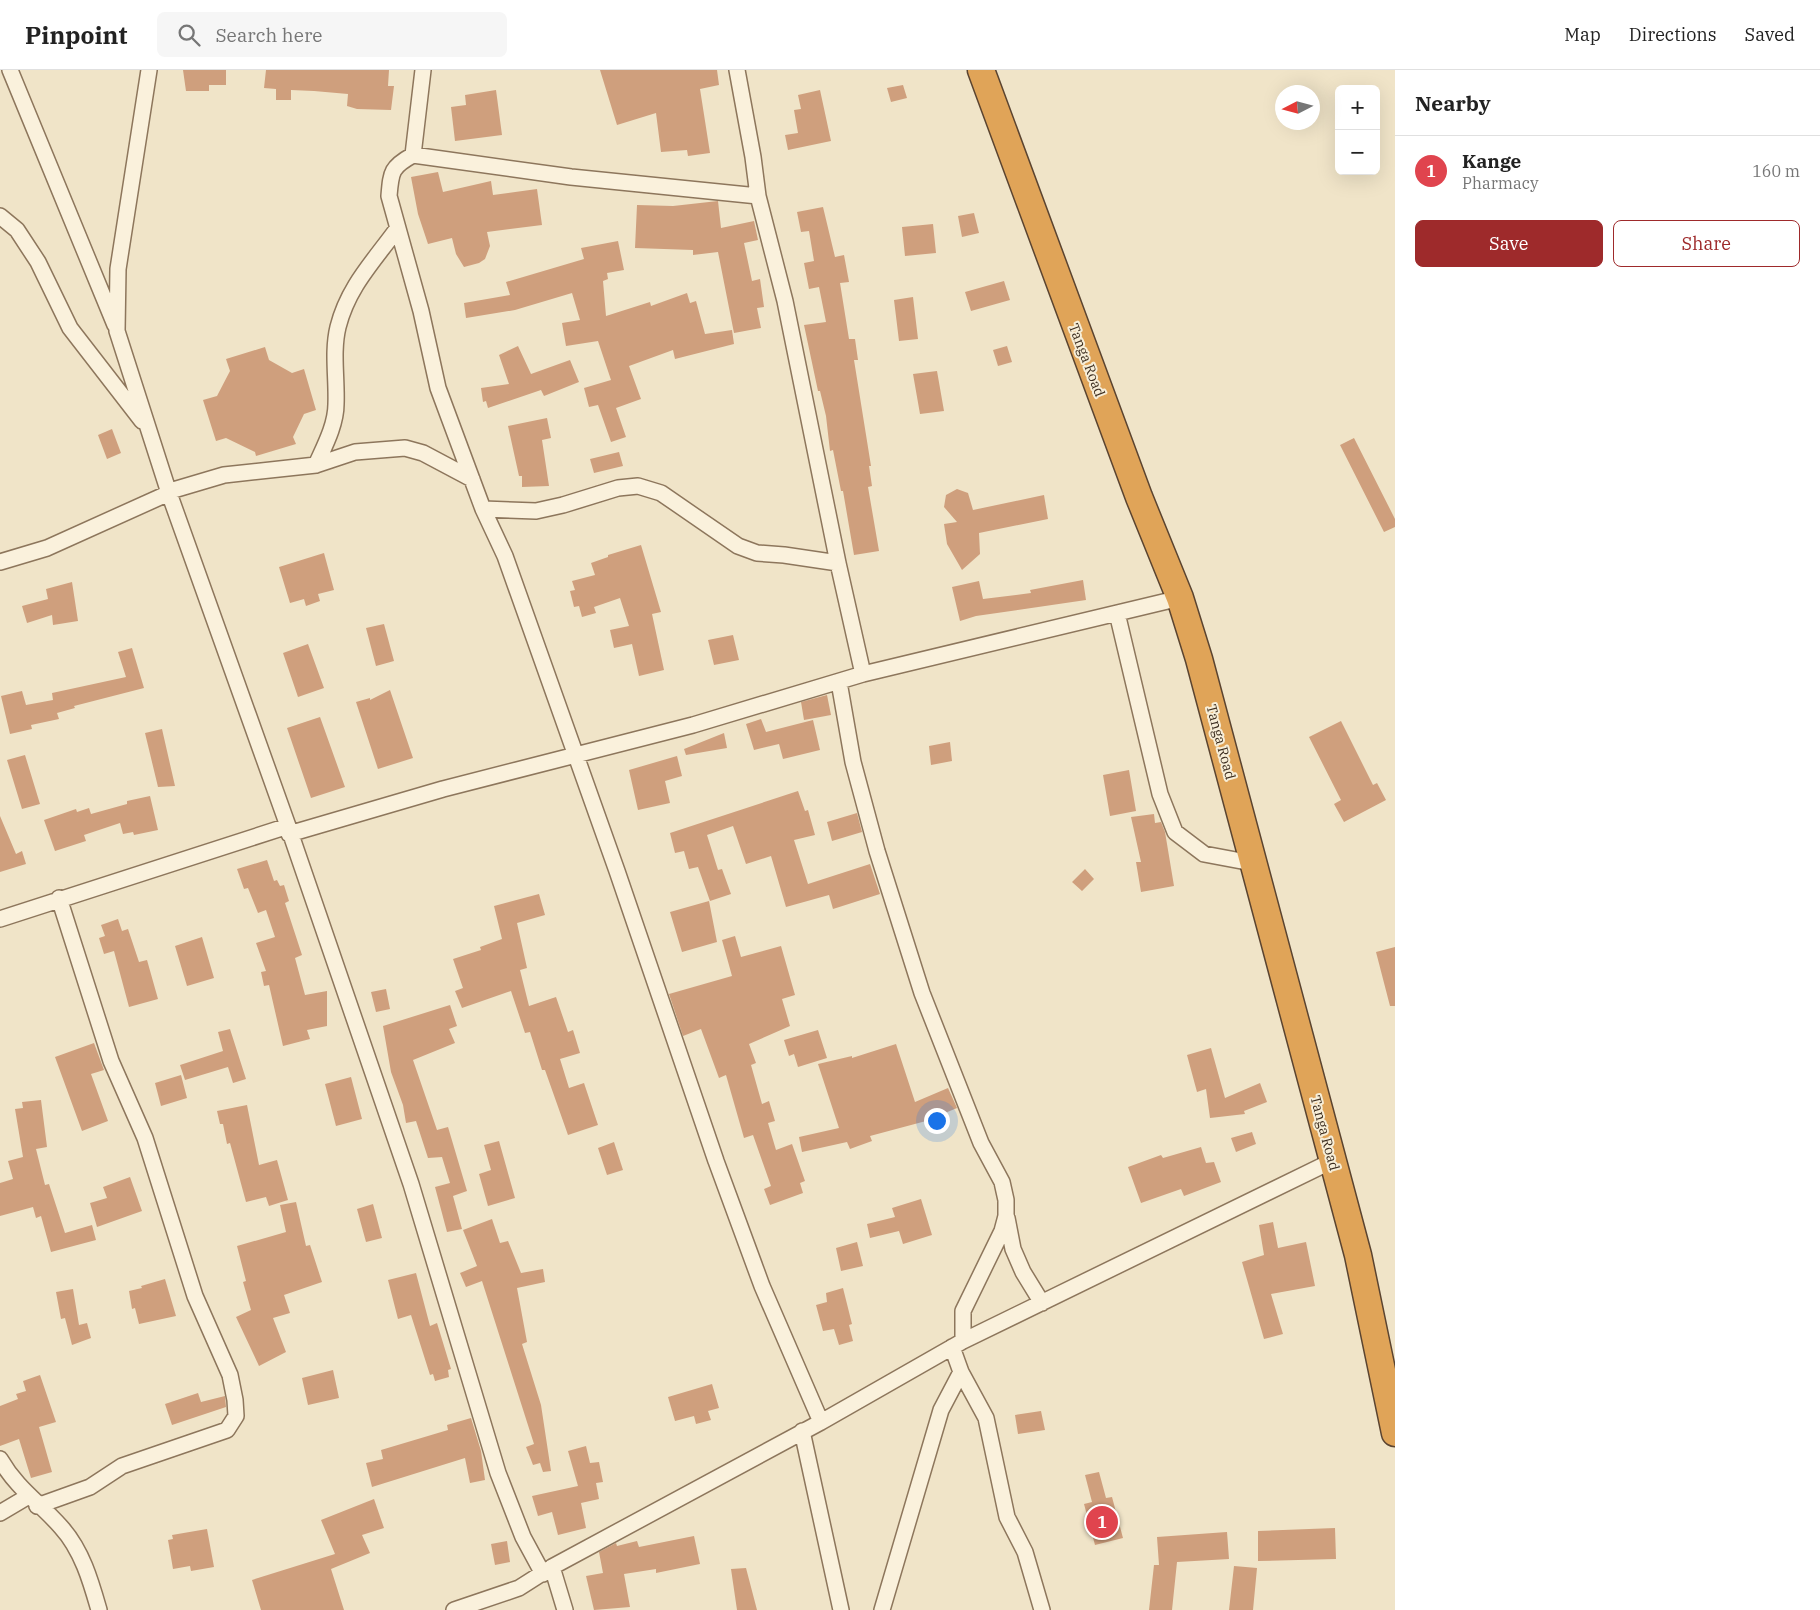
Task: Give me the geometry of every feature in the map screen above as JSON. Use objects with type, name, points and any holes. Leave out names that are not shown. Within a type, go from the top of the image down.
[{"type":"highway","name":"Tanga Road","points":[[980,70],[1139,497],[1180,598],[1199,659],[1252,863],[1269,914],[1358,1255],[1395,1433]]},
{"type":"street","points":[[10,70],[117,331],[170,492],[411,1184],[498,1474],[523,1536],[547,1570],[565,1610]]},
{"type":"street","points":[[117,331],[118,269],[149,70]]},
{"type":"street","points":[[413,155],[423,70]]},
{"type":"street","points":[[737,70],[758,196],[785,301],[838,563],[864,674]]},
{"type":"street","points":[[758,196],[571,177],[413,155],[398,163],[390,177],[389,196],[421,311],[438,388],[483,509],[504,556],[752,1259],[821,1422]]},
{"type":"street","points":[[0,216],[18,230],[38,262],[70,328],[149,429]]},
{"type":"street","points":[[316,465],[330,434],[337,406],[334,365],[338,328],[341,319],[351,291],[397,229]]},
{"type":"street","points":[[0,562],[47,548],[170,492],[224,474],[316,465],[355,452],[405,448],[423,453],[472,479]]},
{"type":"street","points":[[483,509],[536,511],[563,506],[618,488],[638,486],[661,493],[716,533],[751,551],[838,563]]},
{"type":"street","points":[[0,919],[59,898],[289,830],[692,725],[864,674],[1180,598]]},
{"type":"street","points":[[1117,613],[1160,794],[1175,832],[1204,854],[1252,863]]},
{"type":"street","points":[[839,682],[855,771],[919,983],[977,1134],[1002,1182],[1006,1200],[1006,1216],[1013,1249],[1023,1272],[1042,1303]]},
{"type":"street","points":[[0,1513],[32,1501],[90,1487],[122,1466],[227,1430],[236,1416],[230,1375],[195,1296],[145,1138],[111,1061],[59,898]]},
{"type":"street","points":[[454,1610],[519,1588],[547,1570],[821,1422],[957,1344],[1332,1161]]},
{"type":"street","points":[[1006,1216],[1002,1231],[963,1312],[957,1344],[961,1372],[986,1418],[1007,1517],[1025,1552],[1042,1610]]},
{"type":"street","points":[[882,1610],[941,1410],[961,1372]]},
{"type":"street","points":[[802,1431],[840,1610]]},
{"type":"street","points":[[0,1459],[32,1501],[62,1528],[87,1568],[99,1610]]},
{"type":"building","points":[[183,70],[226,70],[226,85],[209,85],[209,91],[186,91]]},
{"type":"building","points":[[266,70],[389,70],[388,86],[394,86],[391,110],[357,109],[347,106],[348,94],[314,91],[291,90],[291,100],[276,100],[276,89],[264,88]]},
{"type":"building","points":[[600,70],[717,70],[719,85],[700,89],[710,153],[688,156],[687,150],[661,152],[656,113],[617,125]]},
{"type":"building","points":[[903,85],[907,98],[891,102],[887,88]]},
{"type":"building","points":[[496,90],[502,135],[455,141],[451,107],[466,105],[465,95]]},
{"type":"building","points":[[820,90],[831,141],[788,150],[785,135],[798,133],[794,110],[801,109],[798,95]]},
{"type":"building","points":[[438,172],[443,192],[491,181],[493,195],[537,189],[542,225],[487,232],[490,246],[485,259],[479,263],[464,267],[456,254],[452,238],[428,244],[418,214],[411,177]]},
{"type":"building","points":[[718,201],[721,228],[754,221],[758,240],[744,243],[752,281],[760,279],[764,307],[757,308],[761,328],[734,333],[718,252],[693,255],[693,250],[635,248],[637,205],[673,206]]},
{"type":"building","points":[[823,207],[835,257],[844,255],[849,282],[840,283],[849,339],[855,339],[858,360],[854,360],[871,466],[869,466],[872,486],[868,487],[879,551],[854,555],[843,491],[841,491],[833,450],[830,451],[826,416],[820,391],[818,391],[804,325],[826,322],[819,287],[809,289],[804,263],[814,261],[809,231],[801,232],[797,212]]},
{"type":"building","points":[[974,213],[979,233],[962,237],[958,216]]},
{"type":"building","points":[[933,224],[936,253],[905,256],[902,227]]},
{"type":"building","points":[[618,241],[624,270],[607,273],[608,279],[603,281],[606,316],[650,302],[651,306],[687,293],[690,303],[696,301],[705,334],[732,330],[734,344],[675,359],[673,350],[629,366],[641,399],[616,408],[626,437],[611,442],[598,405],[589,407],[584,388],[611,380],[598,341],[566,346],[562,323],[580,320],[572,293],[515,310],[466,318],[464,303],[510,295],[506,282],[584,259],[581,248]]},
{"type":"building","points":[[1004,281],[1010,300],[971,311],[965,292]]},
{"type":"building","points":[[913,297],[918,339],[899,341],[894,300]]},
{"type":"building","points":[[518,346],[531,374],[570,360],[579,382],[544,396],[541,390],[488,408],[486,401],[483,402],[481,388],[509,384],[499,355]]},
{"type":"building","points":[[1007,346],[1012,362],[998,366],[993,350]]},
{"type":"building","points":[[265,347],[269,360],[292,373],[304,369],[316,410],[304,414],[293,437],[296,444],[256,456],[255,452],[226,438],[216,441],[203,400],[217,396],[230,371],[226,359]]},
{"type":"building","points":[[937,371],[944,411],[920,414],[913,374]]},
{"type":"building","points":[[547,418],[551,438],[542,440],[549,486],[522,487],[522,476],[519,476],[508,426]]},
{"type":"building","points":[[112,429],[121,453],[107,459],[98,435]]},
{"type":"building","points":[[1354,438],[1395,519],[1395,527],[1384,532],[1340,445]]},
{"type":"building","points":[[619,452],[623,466],[594,473],[590,459]]},
{"type":"building","points":[[957,489],[968,493],[973,510],[1044,495],[1048,519],[979,533],[980,554],[962,570],[947,544],[944,524],[957,522],[944,507],[946,495]]},
{"type":"building","points":[[641,545],[661,612],[652,614],[664,670],[639,676],[632,644],[614,648],[610,630],[629,626],[620,598],[594,607],[596,613],[582,617],[579,606],[574,607],[570,591],[575,590],[572,581],[595,575],[591,563],[608,557],[608,555]]},
{"type":"building","points":[[324,553],[334,590],[318,594],[320,601],[306,606],[304,599],[290,603],[279,567]]},
{"type":"building","points":[[1083,580],[1086,600],[976,616],[960,621],[952,587],[979,581],[983,599],[1031,593],[1030,590]]},
{"type":"building","points":[[72,582],[78,621],[53,625],[52,615],[27,623],[22,606],[48,599],[46,589]]},
{"type":"building","points":[[384,624],[394,661],[376,666],[366,628]]},
{"type":"building","points":[[733,635],[739,660],[714,665],[708,640]]},
{"type":"building","points":[[308,644],[324,688],[298,697],[283,653]]},
{"type":"building","points":[[132,648],[144,688],[74,706],[75,708],[57,713],[59,719],[31,725],[32,729],[10,734],[1,696],[22,691],[26,705],[53,700],[52,693],[126,677],[118,652]]},
{"type":"building","points":[[390,690],[413,758],[378,769],[356,702],[370,698],[370,700]]},
{"type":"building","points":[[827,695],[831,715],[804,720],[801,702]]},
{"type":"building","points":[[320,717],[345,787],[311,798],[287,728]]},
{"type":"building","points":[[761,719],[766,732],[813,720],[820,750],[783,759],[779,744],[754,750],[746,724]]},
{"type":"building","points":[[1341,721],[1373,785],[1377,783],[1386,800],[1344,822],[1334,804],[1341,800],[1309,737]]},
{"type":"building","points":[[162,729],[175,786],[158,787],[145,733]]},
{"type":"building","points":[[724,733],[727,748],[686,755],[684,749]]},
{"type":"building","points":[[950,742],[952,761],[931,765],[929,746]]},
{"type":"building","points":[[25,755],[40,804],[22,809],[7,760]]},
{"type":"building","points":[[677,756],[682,776],[665,781],[670,803],[638,810],[629,770]]},
{"type":"building","points":[[1129,770],[1136,811],[1110,816],[1103,775]]},
{"type":"building","points":[[798,791],[805,811],[808,810],[815,835],[794,840],[808,884],[870,864],[880,894],[833,909],[829,895],[786,907],[771,856],[746,864],[733,826],[707,835],[718,870],[722,869],[731,894],[710,901],[698,867],[689,869],[684,851],[675,853],[670,833]]},
{"type":"building","points":[[150,796],[158,830],[134,835],[133,832],[123,834],[120,823],[84,835],[86,841],[55,851],[44,820],[76,809],[77,812],[89,808],[91,814],[127,804],[127,801]]},
{"type":"building","points":[[857,813],[862,832],[832,841],[827,822]]},
{"type":"building","points":[[1154,814],[1155,823],[1161,822],[1165,832],[1174,886],[1141,892],[1136,862],[1141,862],[1131,817]]},
{"type":"building","points":[[0,816],[16,854],[22,851],[26,864],[0,872]]},
{"type":"building","points":[[267,860],[274,881],[277,880],[280,886],[284,885],[289,901],[285,903],[302,955],[295,958],[305,995],[327,991],[327,1026],[307,1030],[310,1039],[283,1046],[269,985],[264,986],[261,972],[266,971],[256,943],[275,937],[266,910],[258,913],[248,888],[244,889],[237,869]]},
{"type":"building","points":[[1085,869],[1094,879],[1082,891],[1072,882]]},
{"type":"building","points":[[539,894],[545,915],[517,923],[527,968],[520,970],[529,1006],[556,997],[568,1032],[573,1030],[580,1053],[560,1059],[569,1088],[584,1083],[598,1125],[568,1135],[545,1070],[542,1070],[530,1032],[525,1033],[511,991],[462,1008],[455,991],[463,988],[453,959],[481,950],[480,947],[502,939],[494,906]]},
{"type":"building","points":[[709,901],[717,942],[682,952],[670,912]]},
{"type":"building","points":[[118,919],[122,931],[128,929],[139,962],[147,960],[158,999],[129,1007],[114,951],[104,954],[99,938],[105,936],[101,925]]},
{"type":"building","points":[[735,936],[741,957],[781,946],[795,995],[782,999],[790,1026],[749,1044],[756,1063],[751,1065],[762,1104],[769,1101],[775,1121],[768,1123],[776,1150],[792,1144],[805,1181],[800,1183],[803,1193],[770,1205],[764,1189],[771,1186],[753,1135],[744,1138],[726,1075],[719,1078],[701,1029],[683,1036],[669,994],[732,976],[722,940]]},
{"type":"building","points":[[202,937],[214,978],[187,986],[175,946]]},
{"type":"building","points":[[1395,947],[1395,1006],[1390,1006],[1376,952]]},
{"type":"building","points":[[386,989],[390,1009],[376,1012],[371,992]]},
{"type":"building","points":[[450,1005],[457,1026],[449,1029],[455,1043],[413,1060],[437,1130],[448,1127],[467,1191],[453,1196],[462,1229],[447,1232],[435,1187],[450,1183],[442,1157],[428,1158],[416,1121],[406,1123],[403,1105],[391,1072],[383,1026]]},
{"type":"building","points":[[230,1029],[246,1079],[233,1083],[228,1067],[185,1080],[180,1065],[223,1051],[218,1032]]},
{"type":"building","points":[[818,1030],[827,1058],[798,1067],[794,1054],[789,1056],[784,1040]]},
{"type":"building","points":[[94,1043],[104,1070],[91,1074],[108,1121],[82,1131],[55,1057]]},
{"type":"building","points":[[896,1044],[915,1102],[948,1088],[957,1108],[926,1121],[870,1136],[872,1141],[850,1149],[847,1142],[802,1152],[799,1137],[839,1128],[818,1064],[852,1056],[852,1058]]},
{"type":"building","points":[[1211,1048],[1225,1098],[1260,1083],[1267,1102],[1244,1111],[1245,1114],[1210,1118],[1206,1089],[1197,1092],[1187,1055]]},
{"type":"building","points":[[181,1075],[187,1098],[161,1106],[155,1083]]},
{"type":"building","points":[[351,1077],[362,1119],[336,1126],[325,1084]]},
{"type":"building","points":[[41,1100],[47,1147],[36,1149],[45,1185],[49,1184],[65,1233],[92,1225],[96,1240],[51,1252],[41,1216],[36,1218],[33,1207],[0,1216],[0,1183],[13,1179],[8,1161],[23,1157],[15,1109],[23,1108],[22,1102]]},
{"type":"building","points":[[247,1105],[259,1165],[277,1160],[288,1200],[269,1206],[266,1197],[246,1202],[230,1143],[227,1144],[223,1124],[220,1124],[217,1111]]},
{"type":"building","points":[[1252,1132],[1256,1144],[1236,1152],[1231,1138]]},
{"type":"building","points":[[499,1141],[515,1198],[488,1206],[479,1174],[491,1170],[484,1145]]},
{"type":"building","points":[[614,1142],[623,1170],[607,1175],[598,1148]]},
{"type":"building","points":[[1201,1147],[1206,1163],[1214,1162],[1221,1182],[1184,1196],[1181,1189],[1141,1203],[1128,1167],[1161,1155],[1163,1158]]},
{"type":"building","points":[[130,1177],[142,1211],[97,1227],[90,1203],[107,1198],[103,1187]]},
{"type":"building","points":[[921,1199],[932,1235],[903,1244],[899,1231],[870,1238],[867,1224],[895,1217],[892,1208]]},
{"type":"building","points":[[296,1202],[306,1246],[310,1245],[322,1282],[284,1295],[290,1313],[273,1318],[286,1352],[259,1366],[236,1317],[251,1310],[243,1282],[246,1281],[237,1246],[286,1232],[280,1205]]},
{"type":"building","points":[[373,1204],[382,1238],[366,1242],[357,1209]]},
{"type":"building","points":[[492,1219],[500,1243],[508,1241],[521,1273],[543,1269],[545,1282],[517,1288],[527,1342],[522,1344],[541,1405],[551,1471],[543,1472],[540,1463],[533,1465],[526,1447],[534,1444],[482,1281],[466,1287],[460,1273],[477,1266],[463,1230]]},
{"type":"building","points":[[1273,1222],[1278,1248],[1306,1242],[1315,1286],[1271,1294],[1283,1334],[1264,1339],[1242,1262],[1264,1255],[1259,1225]]},
{"type":"building","points":[[857,1242],[863,1266],[841,1271],[836,1248]]},
{"type":"building","points":[[416,1273],[430,1326],[437,1323],[451,1369],[448,1370],[449,1377],[435,1381],[433,1374],[430,1375],[411,1315],[398,1319],[388,1280]]},
{"type":"building","points":[[165,1279],[176,1316],[139,1324],[135,1308],[132,1309],[129,1291]]},
{"type":"building","points":[[843,1288],[852,1324],[849,1325],[853,1341],[839,1345],[834,1329],[823,1331],[816,1305],[827,1302],[826,1293]]},
{"type":"building","points":[[73,1289],[79,1325],[87,1323],[91,1338],[72,1345],[65,1318],[61,1319],[56,1292]]},
{"type":"building","points":[[333,1370],[339,1398],[308,1405],[302,1378]]},
{"type":"building","points":[[40,1375],[56,1422],[39,1427],[52,1472],[31,1478],[19,1439],[0,1446],[0,1406],[18,1399],[16,1394],[26,1391],[23,1381]]},
{"type":"building","points":[[712,1384],[719,1408],[708,1411],[711,1420],[696,1424],[694,1416],[675,1421],[668,1397]]},
{"type":"building","points":[[198,1393],[201,1402],[225,1396],[226,1407],[172,1425],[165,1404]]},
{"type":"building","points":[[1041,1411],[1045,1430],[1018,1434],[1015,1415]]},
{"type":"building","points":[[471,1418],[481,1451],[485,1480],[470,1483],[465,1458],[372,1487],[366,1463],[383,1459],[381,1450],[448,1430],[447,1425]]},
{"type":"building","points":[[586,1446],[590,1463],[599,1462],[603,1482],[596,1483],[599,1499],[581,1503],[586,1528],[558,1535],[552,1512],[538,1516],[532,1496],[578,1486],[568,1451]]},
{"type":"building","points":[[1099,1472],[1106,1498],[1112,1497],[1123,1538],[1095,1545],[1084,1504],[1092,1502],[1085,1475]]},
{"type":"building","points":[[374,1499],[384,1528],[362,1535],[370,1553],[331,1569],[344,1610],[261,1610],[252,1580],[335,1554],[321,1520]]},
{"type":"building","points":[[1335,1528],[1336,1559],[1258,1561],[1258,1531]]},
{"type":"building","points":[[207,1529],[214,1567],[191,1571],[190,1566],[173,1569],[168,1540],[173,1539],[172,1535]]},
{"type":"building","points":[[1227,1532],[1229,1559],[1177,1562],[1172,1610],[1149,1610],[1154,1565],[1159,1565],[1157,1537]]},
{"type":"building","points":[[694,1536],[700,1564],[656,1573],[656,1569],[624,1574],[630,1607],[594,1610],[586,1576],[603,1573],[599,1552],[616,1543],[617,1546],[637,1541],[639,1547]]},
{"type":"building","points":[[507,1541],[510,1562],[495,1565],[491,1544]]},
{"type":"building","points":[[1234,1566],[1257,1568],[1253,1610],[1229,1610]]},
{"type":"building","points":[[746,1568],[757,1610],[737,1610],[731,1569]]},
{"type":"place","name":"Kange","points":[[1102,1522]]}]
